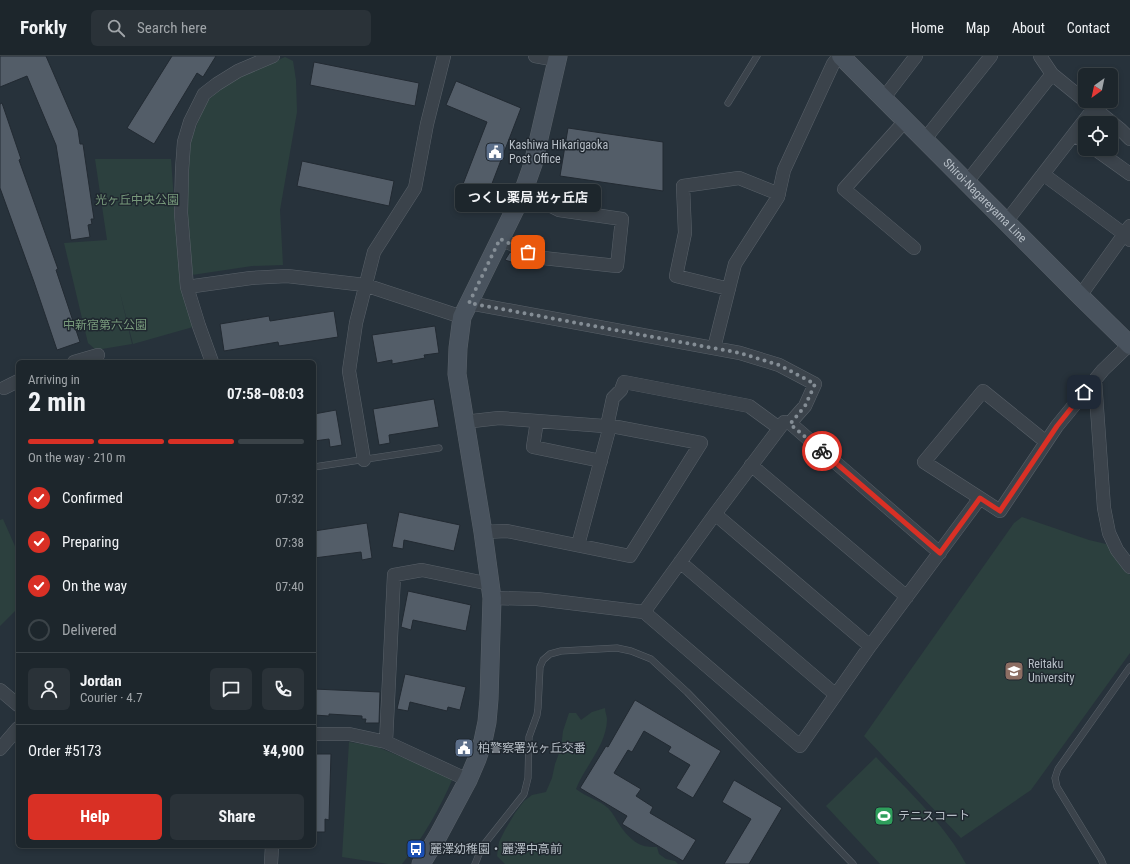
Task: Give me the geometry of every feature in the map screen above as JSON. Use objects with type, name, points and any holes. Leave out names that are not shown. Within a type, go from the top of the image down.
[{"type":"street","points":[[211,360],[187,287],[181,213],[184,142],[190,122],[204,94],[238,71],[273,56]]},
{"type":"street","points":[[364,460],[348,371],[356,323],[374,252],[415,188],[427,124],[444,56]]},
{"type":"street","points":[[421,864],[468,780],[481,747],[487,722],[490,675],[491,591],[483,532],[457,374],[458,348],[466,310],[523,192],[533,164],[558,58],[535,56]]},
{"type":"street","points":[[714,348],[735,264],[778,197],[784,170],[833,64],[840,56]]},
{"type":"street","name":"Shiroi-Nagareyama Line","points":[[840,56],[1130,344]]},
{"type":"street","points":[[883,99],[916,56]]},
{"type":"street","points":[[925,140],[991,56]]},
{"type":"street","points":[[1040,56],[1052,74],[1078,95]]},
{"type":"street","points":[[966,182],[1052,74]]},
{"type":"street","points":[[1006,222],[1074,134],[1086,108]]},
{"type":"street","points":[[1094,108],[1130,139]]},
{"type":"street","points":[[905,121],[844,189],[914,248]]},
{"type":"street","points":[[1074,134],[1078,137]]},
{"type":"street","points":[[1104,156],[1130,174]]},
{"type":"street","points":[[1043,174],[1128,233],[1080,296]]},
{"type":"street","points":[[729,289],[676,276],[684,233],[683,186],[739,178],[779,194]]},
{"type":"street","points":[[500,239],[543,258],[617,266],[622,219],[559,210],[523,192]]},
{"type":"street","points":[[187,287],[251,278],[287,276],[365,285],[466,310],[740,353],[779,365],[815,384],[805,406],[785,426],[752,465],[644,612]]},
{"type":"street","points":[[1046,442],[983,391],[924,462],[1000,511],[1057,426],[1103,370],[1130,344]]},
{"type":"street","points":[[81,360],[98,355]]},
{"type":"street","points":[[1095,380],[1104,508],[1109,533],[1117,550],[1130,567]]},
{"type":"street","points":[[1,385],[16,381]]},
{"type":"street","points":[[578,545],[601,461],[613,398],[621,390],[624,382],[750,406],[785,426],[940,553]]},
{"type":"street","points":[[464,422],[499,418],[608,426],[701,443],[630,556],[507,531],[483,532]]},
{"type":"street","points":[[537,421],[534,447],[601,461]]},
{"type":"street","points":[[752,465],[907,597]]},
{"type":"street","points":[[386,742],[394,575],[422,570],[491,591],[537,600],[644,612],[800,746],[870,646],[980,498]]},
{"type":"street","points":[[715,514],[870,646]]},
{"type":"street","points":[[680,562],[836,695]]},
{"type":"street","points":[[0,690],[16,703]]},
{"type":"street","points":[[1,744],[16,730]]},
{"type":"street","points":[[316,734],[349,734],[386,742],[468,780]]},
{"type":"street","points":[[271,864],[272,848]]},
{"type":"lane","points":[[728,103],[757,56]]},
{"type":"lane","points":[[316,468],[439,448]]},
{"type":"lane","points":[[475,864],[482,847],[524,794],[528,778],[529,737],[537,715],[540,667],[543,660],[550,654],[561,651],[617,648],[631,651],[651,659],[687,692],[853,864]]},
{"type":"lane","points":[[1103,864],[1057,787],[1055,778],[1058,770],[1130,667]]},
{"type":"green space","points":[[285,57],[293,61],[296,80],[297,112],[280,210],[283,265],[252,266],[192,275],[187,229],[187,163],[190,143],[203,109],[210,98],[222,88],[241,76]]},
{"type":"green space","name":"光ヶ丘中央公園","points":[[95,159],[171,159],[176,228],[193,327],[133,344],[120,293],[132,344],[96,350],[88,343],[64,243],[107,240]]},
{"type":"green space","points":[[1022,517],[1089,540],[1106,544],[1130,575],[1130,653],[1031,790],[961,838],[864,736],[1014,523]]},
{"type":"green space","points":[[3,519],[16,548],[16,610],[0,626],[0,520]]},
{"type":"green space","points":[[605,708],[607,720],[603,739],[576,789],[608,808],[628,836],[638,844],[649,847],[657,847],[659,854],[666,859],[675,861],[678,864],[505,864],[497,856],[499,842],[515,813],[524,801],[532,795],[546,792],[561,748],[563,731],[569,713],[576,713],[581,720],[592,712]]},
{"type":"green space","points":[[349,742],[375,746],[453,778],[417,844],[402,864],[388,864],[342,857]]},
{"type":"green space","name":"テニスコート","points":[[876,757],[936,821],[957,849],[966,864],[880,864],[826,806]]},
{"type":"building","points":[[0,56],[46,56],[78,130],[80,144],[83,144],[94,219],[91,219],[92,224],[88,225],[90,237],[71,240],[56,145],[27,76],[0,87]]},
{"type":"building","points":[[172,56],[216,56],[203,77],[197,73],[154,144],[127,128]]},
{"type":"building","points":[[314,62],[419,83],[415,106],[310,85]]},
{"type":"building","points":[[456,81],[521,108],[488,194],[463,184],[487,122],[446,105]]},
{"type":"building","points":[[2,103],[21,159],[19,160],[58,269],[56,270],[80,342],[57,350],[0,188],[0,104]]},
{"type":"building","points":[[568,128],[663,142],[663,191],[560,176]]},
{"type":"building","points":[[302,161],[394,181],[389,206],[297,186]]},
{"type":"building","points":[[510,252],[530,261],[527,267],[505,260]]},
{"type":"building","points":[[334,311],[338,337],[279,346],[278,342],[224,351],[220,324],[269,316],[270,321]]},
{"type":"building","points":[[435,326],[439,353],[424,355],[425,358],[392,364],[392,360],[377,363],[372,335]]},
{"type":"building","points":[[434,399],[439,427],[389,435],[390,443],[379,445],[373,409]]},
{"type":"building","points":[[336,410],[342,445],[330,447],[329,439],[316,441],[316,414]]},
{"type":"building","points":[[399,512],[460,525],[454,551],[404,540],[403,549],[392,547]]},
{"type":"building","points":[[367,523],[372,558],[362,560],[361,552],[316,558],[316,531]]},
{"type":"building","points":[[408,591],[471,605],[466,631],[413,620],[411,630],[401,627]]},
{"type":"building","points":[[405,674],[466,687],[460,710],[448,707],[447,711],[410,702],[408,711],[397,709]]},
{"type":"building","points":[[316,689],[380,692],[379,723],[365,723],[366,719],[362,719],[362,716],[329,714],[329,716],[316,715]]},
{"type":"building","points":[[635,700],[721,751],[693,798],[676,788],[690,765],[668,752],[671,747],[644,731],[632,752],[628,750],[614,773],[641,789],[636,796],[653,807],[650,813],[696,840],[683,861],[622,824],[627,816],[580,788],[606,746],[608,747]]},
{"type":"building","points":[[316,754],[331,754],[329,820],[325,819],[325,832],[316,832]]},
{"type":"building","points":[[734,780],[782,808],[749,864],[724,864],[751,819],[722,802]]},
{"type":"way so far","points":[[528,252],[500,239],[469,303],[740,353],[779,365],[815,384],[805,406],[790,424],[822,451]]},
{"type":"place","name":"Kashiwa Hikarigaoka Post Office","points":[[495,152]]},
{"type":"place","name":"つくし薬局 光ヶ丘店","points":[[528,252]]},
{"type":"place","name":"Reitaku University","points":[[1014,671]]},
{"type":"place","name":"柏警察署光ヶ丘交番","points":[[464,748]]},
{"type":"place","name":"テニスコート","points":[[884,816]]},
{"type":"place","name":"麗澤幼稚園・麗澤中高前","points":[[416,849]]},
{"type":"route","points":[[822,451],[940,553],[980,498],[1000,511],[1057,426],[1084,392]]},
{"type":"park label","name":"中新宿第六公園","points":[[105,325]]}]
